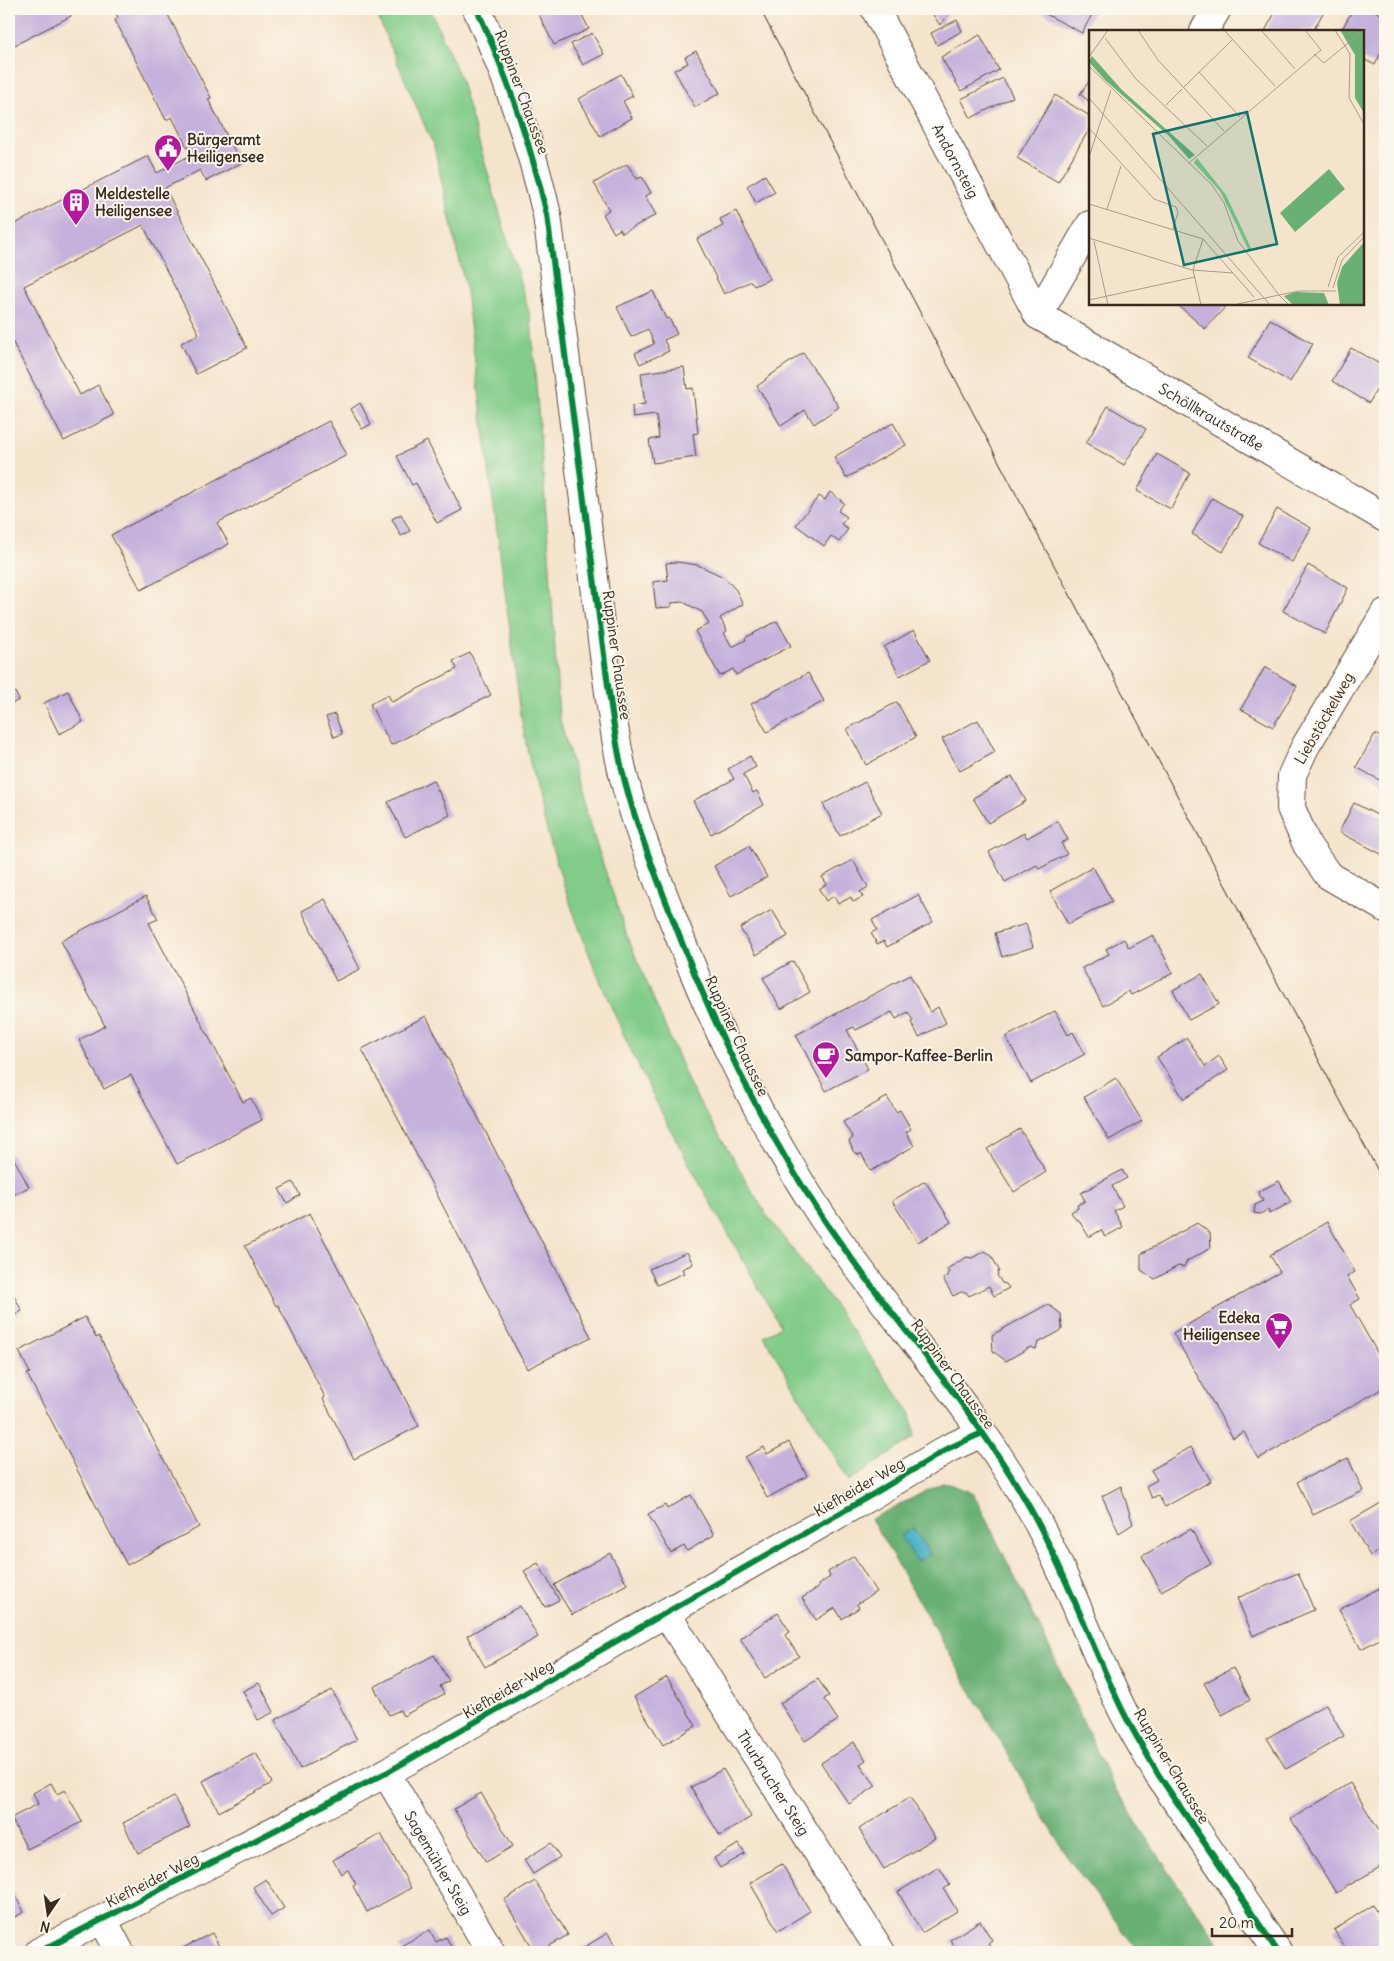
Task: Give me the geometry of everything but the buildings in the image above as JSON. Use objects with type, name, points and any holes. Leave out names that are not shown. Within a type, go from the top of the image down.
[{"type":"street","name":"Ruppiner Chaussee","points":[[477,9],[502,67],[516,106],[536,168],[547,215],[607,678],[618,749],[633,811],[653,869],[705,1002],[747,1089],[819,1212],[982,1433],[1027,1503],[1067,1581],[1119,1704],[1158,1774],[1278,1952]]},
{"type":"street","name":"Andornsteig","points":[[875,9],[1038,314]]},
{"type":"street","points":[[1205,30],[1217,9]]},
{"type":"street","points":[[1038,314],[1089,227]]},
{"type":"street","name":"Schöllkrautstraße","points":[[1038,314],[1385,518]]},
{"type":"street","name":"Liebstöckelweg","points":[[1385,613],[1306,747],[1292,775],[1291,808],[1308,844],[1328,875],[1385,908]]},
{"type":"street","name":"Kiefheider Weg","points":[[39,1952],[386,1773],[949,1448],[982,1433]]},
{"type":"street","name":"Thurbrucher Steig","points":[[666,1613],[881,1952]]},
{"type":"street","name":"Sagemühler Steig","points":[[386,1773],[491,1952]]},
{"type":"street","points":[[102,1920],[120,1952]]},
{"type":"green space","points":[[400,9],[430,9],[459,75],[531,319],[549,552],[559,716],[586,813],[627,936],[690,1086],[767,1216],[830,1299],[911,1414],[915,1437],[849,1481],[764,1336],[781,1326],[691,1168],[628,1044],[574,915],[553,850],[535,783],[521,715],[465,285],[434,147],[379,20]]},
{"type":"green space","points":[[944,1482],[973,1493],[1046,1640],[1111,1782],[1171,1875],[1226,1952],[1139,1952],[1068,1858],[871,1519]]},
{"type":"water","points":[[913,1528],[930,1554],[917,1562],[900,1536]]},
{"type":"tram line","points":[[760,9],[1016,494],[1385,1184]]},
{"type":"cycle path","points":[[477,9],[517,110],[534,162],[547,215],[614,730],[625,782],[641,833],[687,955],[737,1068],[797,1177],[843,1248],[975,1422],[1022,1494],[1049,1545],[1107,1677],[1133,1730],[1158,1774],[1278,1952]]},
{"type":"cycle path","points":[[39,1952],[386,1773],[875,1493],[949,1448],[982,1433]]},
{"type":"place","name":"Bürgeramt Heiligensee","points":[[168,172]]},
{"type":"place","name":"Meldestelle Heiligensee","points":[[76,226]]},
{"type":"place","name":"Sampor-Kaffee-Berlin","points":[[826,1079]]},
{"type":"place","name":"Edeka Heiligensee","points":[[1279,1350]]}]
